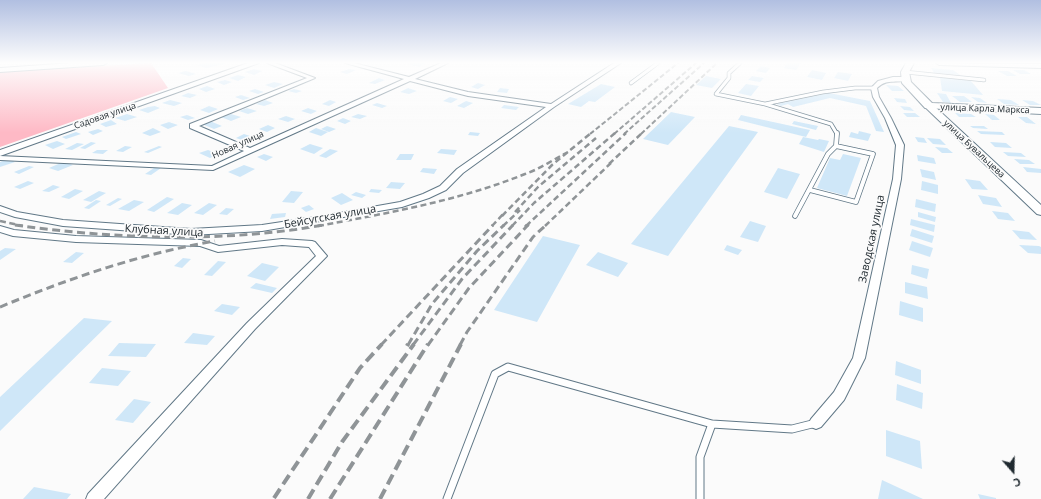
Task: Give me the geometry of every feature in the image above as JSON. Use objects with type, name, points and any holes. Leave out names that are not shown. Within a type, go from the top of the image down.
[{"type":"main road","name":"улица Бувальцева","points":[[910,86],[929,106]]},
{"type":"main road","name":"улица Карла Маркса","points":[[929,106],[1041,111]]},
{"type":"street","name":"Садовая улица","points":[[0,153],[189,86]]},
{"type":"street","points":[[250,151],[193,126],[291,86]]},
{"type":"street","name":"Новая улица","points":[[0,158],[213,168],[393,86]]},
{"type":"street","points":[[438,86],[468,94],[552,106]]},
{"type":"street","name":"Бейсугская улица","points":[[0,209],[15,214],[63,223],[191,232],[262,228],[402,204],[426,196],[443,188],[460,171],[582,86]]},
{"type":"street","name":"Заводская улица","points":[[816,423],[839,396],[859,358],[897,179],[900,145],[888,118],[876,97],[874,88]]},
{"type":"street","name":"улица Бувальцева","points":[[929,106],[1041,212]]},
{"type":"street","name":"Клубная улица","points":[[0,229],[13,233],[76,239],[201,243],[218,249],[282,242],[312,244],[322,256],[251,326],[94,499]]},
{"type":"lane","points":[[722,86],[716,94],[765,104],[831,124],[837,132],[836,146],[828,154],[795,216]]},
{"type":"lane","points":[[765,104],[823,92],[855,88],[874,88]]},
{"type":"lane","points":[[810,190],[856,202],[873,154],[836,146]]},
{"type":"lane","points":[[446,499],[495,374],[508,367],[712,424],[792,429],[816,423]]},
{"type":"lane","points":[[700,499],[700,457],[712,424]]},
{"type":"shaded area","points":[[0,86],[167,86],[168,88],[0,147]]},
{"type":"building","points":[[208,86],[215,89],[206,92],[199,89]]},
{"type":"building","points":[[472,86],[483,86],[478,89],[471,87]]},
{"type":"building","points":[[597,86],[615,87],[595,102],[589,101],[581,107],[568,104]]},
{"type":"building","points":[[744,86],[759,86],[751,96],[738,93]]},
{"type":"building","points":[[887,86],[898,86],[904,91],[892,91]]},
{"type":"building","points":[[941,86],[976,86],[983,95],[942,91]]},
{"type":"building","points":[[408,88],[417,91],[409,94],[400,92]]},
{"type":"building","points":[[500,88],[509,89],[507,93],[497,92]]},
{"type":"building","points":[[255,89],[264,92],[258,94],[249,91]]},
{"type":"building","points":[[294,89],[302,91],[296,93],[288,91]]},
{"type":"building","points":[[188,93],[197,95],[190,98],[181,96]]},
{"type":"building","points":[[829,93],[870,101],[884,132],[876,131],[866,106],[830,98],[793,107],[788,104],[781,106],[777,104]]},
{"type":"building","points":[[937,93],[946,94],[951,103],[943,102]]},
{"type":"building","points":[[241,95],[250,98],[243,100],[235,97]]},
{"type":"building","points":[[952,96],[964,96],[972,102],[960,102]]},
{"type":"building","points":[[450,97],[458,99],[451,103],[443,101]]},
{"type":"building","points":[[971,97],[980,98],[987,103],[978,102]]},
{"type":"building","points":[[894,98],[905,99],[907,103],[897,102]]},
{"type":"building","points":[[997,99],[1011,100],[1019,105],[1004,104]]},
{"type":"building","points":[[170,100],[182,103],[174,106],[162,103]]},
{"type":"building","points":[[265,100],[273,103],[264,106],[256,104]]},
{"type":"building","points":[[330,100],[336,102],[329,106],[322,104]]},
{"type":"building","points":[[1022,100],[1033,101],[1041,105],[1030,105]]},
{"type":"building","points":[[466,101],[473,103],[464,108],[457,106]]},
{"type":"building","points":[[377,103],[387,106],[382,108],[372,105]]},
{"type":"building","points":[[504,105],[519,107],[516,110],[501,108]]},
{"type":"building","points":[[155,106],[160,108],[148,113],[139,110],[148,107]]},
{"type":"building","points":[[209,106],[218,109],[209,113],[200,110]]},
{"type":"building","points":[[900,106],[910,107],[914,111],[904,110]]},
{"type":"building","points":[[247,108],[257,111],[248,114],[239,111]]},
{"type":"building","points":[[308,108],[317,111],[311,114],[301,111]]},
{"type":"building","points":[[671,112],[695,117],[668,145],[643,139]]},
{"type":"building","points":[[903,113],[915,113],[920,117],[907,117]]},
{"type":"building","points":[[955,113],[971,114],[976,117],[959,117]]},
{"type":"building","points":[[127,114],[137,117],[125,121],[115,118]]},
{"type":"building","points":[[231,114],[241,117],[231,121],[221,117]]},
{"type":"building","points":[[358,114],[367,116],[360,119],[351,117]]},
{"type":"building","points":[[985,114],[994,115],[1000,120],[992,120]]},
{"type":"building","points":[[187,115],[195,118],[188,120],[180,117]]},
{"type":"building","points":[[741,115],[810,130],[806,137],[738,120]]},
{"type":"building","points":[[286,116],[295,119],[288,122],[278,119]]},
{"type":"building","points":[[1018,117],[1027,117],[1036,124],[1026,123]]},
{"type":"building","points":[[343,118],[351,121],[345,124],[337,121]]},
{"type":"building","points":[[111,120],[117,124],[106,127],[100,124]]},
{"type":"building","points":[[210,121],[222,126],[214,129],[202,124]]},
{"type":"building","points":[[794,121],[818,126],[816,130],[792,124]]},
{"type":"building","points":[[169,122],[178,125],[168,129],[160,125]]},
{"type":"building","points":[[268,125],[275,128],[267,132],[259,129]]},
{"type":"building","points":[[327,126],[336,129],[329,132],[321,129]]},
{"type":"building","points":[[729,126],[758,132],[668,256],[631,244]]},
{"type":"building","points":[[970,126],[984,126],[988,129],[973,128]]},
{"type":"building","points":[[153,128],[161,132],[150,136],[142,133]]},
{"type":"building","points":[[316,128],[328,132],[321,136],[309,132]]},
{"type":"building","points":[[98,129],[103,131],[93,135],[88,132]]},
{"type":"building","points":[[859,131],[871,134],[868,141],[849,137],[851,132],[858,134]]},
{"type":"building","points":[[977,131],[1002,132],[1005,135],[981,134]]},
{"type":"building","points":[[76,132],[81,134],[66,139],[62,137]]},
{"type":"building","points":[[470,132],[480,133],[478,136],[468,135]]},
{"type":"building","points":[[244,134],[253,137],[245,141],[236,138]]},
{"type":"building","points":[[803,137],[829,141],[824,152],[799,144]]},
{"type":"building","points":[[915,137],[924,138],[927,143],[918,142]]},
{"type":"building","points":[[927,138],[940,139],[946,145],[933,144]]},
{"type":"building","points":[[57,141],[65,144],[53,149],[45,145]]},
{"type":"building","points":[[91,142],[96,143],[85,149],[80,148]]},
{"type":"building","points":[[990,142],[1006,143],[1012,148],[995,147]]},
{"type":"building","points":[[77,143],[84,144],[72,150],[65,149]]},
{"type":"building","points":[[310,144],[323,148],[314,154],[300,149]]},
{"type":"building","points":[[125,146],[132,147],[123,152],[116,151]]},
{"type":"building","points":[[159,146],[162,147],[148,153],[144,152]]},
{"type":"building","points":[[935,147],[947,148],[953,153],[942,153]]},
{"type":"building","points":[[330,149],[338,151],[326,158],[319,156]]},
{"type":"building","points":[[441,149],[457,150],[454,155],[437,153]]},
{"type":"building","points":[[97,150],[108,150],[103,154],[92,153]]},
{"type":"building","points":[[208,150],[218,154],[210,158],[199,153]]},
{"type":"building","points":[[1003,152],[1021,153],[1026,157],[1008,156]]},
{"type":"building","points":[[264,154],[273,157],[266,161],[257,157]]},
{"type":"building","points":[[400,154],[414,154],[411,160],[396,160]]},
{"type":"building","points":[[843,154],[861,158],[847,196],[817,188],[830,158],[840,160]]},
{"type":"building","points":[[917,155],[934,158],[936,164],[918,161]]},
{"type":"building","points":[[9,159],[15,162],[0,167],[0,162]]},
{"type":"building","points":[[1014,159],[1029,160],[1035,164],[1020,164]]},
{"type":"building","points":[[63,162],[73,165],[58,171],[49,168]]},
{"type":"building","points":[[244,165],[255,169],[240,177],[228,172]]},
{"type":"building","points":[[29,166],[34,167],[19,174],[14,172]]},
{"type":"building","points":[[1023,167],[1041,169],[1041,173],[1027,172]]},
{"type":"building","points":[[154,168],[161,168],[151,175],[145,174]]},
{"type":"building","points":[[423,168],[437,169],[434,174],[420,172]]},
{"type":"building","points":[[778,168],[800,174],[787,199],[764,192]]},
{"type":"building","points":[[920,169],[934,172],[936,180],[922,177]]},
{"type":"building","points":[[965,179],[980,181],[988,190],[972,189]]},
{"type":"building","points":[[28,181],[34,183],[20,189],[14,187]]},
{"type":"building","points":[[922,181],[938,185],[938,194],[921,190]]},
{"type":"building","points":[[391,182],[405,183],[400,189],[386,188]]},
{"type":"building","points":[[53,185],[60,187],[49,192],[42,191]]},
{"type":"building","points":[[75,189],[83,191],[69,199],[61,197]]},
{"type":"building","points":[[371,189],[382,190],[379,193],[369,192]]},
{"type":"building","points":[[99,191],[106,193],[91,202],[83,200]]},
{"type":"building","points":[[291,191],[303,192],[294,203],[282,202]]},
{"type":"building","points":[[356,192],[366,195],[362,198],[351,195]]},
{"type":"building","points":[[342,193],[353,200],[341,205],[331,198]]},
{"type":"building","points":[[978,195],[996,198],[1002,207],[983,204]]},
{"type":"building","points":[[167,197],[174,199],[154,212],[147,210]]},
{"type":"building","points":[[118,198],[122,199],[110,206],[106,205]]},
{"type":"building","points":[[916,199],[936,204],[935,212],[915,207]]},
{"type":"building","points":[[96,200],[101,201],[89,209],[84,208]]},
{"type":"building","points":[[134,200],[144,202],[129,211],[118,209]]},
{"type":"building","points":[[182,203],[192,205],[178,215],[167,213]]},
{"type":"building","points":[[209,203],[217,205],[203,215],[194,213]]},
{"type":"building","points":[[309,205],[314,209],[306,212],[301,208]]},
{"type":"building","points":[[226,208],[234,209],[227,215],[219,214]]},
{"type":"building","points":[[992,211],[1008,213],[1015,221],[998,219]]},
{"type":"building","points":[[918,212],[936,217],[935,222],[918,217]]},
{"type":"building","points":[[286,213],[285,217],[270,219],[272,214]]},
{"type":"building","points":[[911,219],[935,225],[934,232],[910,225]]},
{"type":"building","points":[[750,221],[766,226],[758,242],[740,237]]},
{"type":"building","points":[[912,229],[934,236],[932,243],[910,236]]},
{"type":"building","points":[[1012,230],[1029,232],[1037,240],[1020,239]]},
{"type":"building","points":[[543,236],[580,245],[537,322],[494,310]]},
{"type":"building","points":[[912,241],[933,248],[930,257],[909,250]]},
{"type":"building","points":[[727,245],[742,250],[738,255],[724,250]]},
{"type":"building","points":[[1019,245],[1039,246],[1041,247],[1041,254],[1028,253]]},
{"type":"building","points":[[5,248],[16,249],[0,260],[0,251]]},
{"type":"building","points":[[76,252],[84,253],[72,263],[63,262]]},
{"type":"building","points":[[598,252],[628,263],[618,277],[586,265]]},
{"type":"building","points":[[183,258],[191,259],[182,268],[174,266]]},
{"type":"building","points":[[218,261],[226,262],[212,276],[204,275]]},
{"type":"building","points":[[262,263],[279,267],[265,281],[247,276]]},
{"type":"building","points":[[912,265],[929,269],[927,279],[911,274]]},
{"type":"building","points":[[905,282],[927,287],[928,299],[905,293]]},
{"type":"building","points":[[256,283],[277,288],[272,293],[250,288]]},
{"type":"building","points":[[900,301],[923,308],[923,322],[899,315]]},
{"type":"building","points":[[222,304],[240,307],[232,315],[214,311]]},
{"type":"building","points":[[84,318],[112,321],[0,431],[0,397]]},
{"type":"building","points":[[193,333],[215,336],[207,345],[184,343]]},
{"type":"building","points":[[119,343],[156,344],[146,357],[108,356]]},
{"type":"building","points":[[896,361],[921,370],[921,384],[895,375]]},
{"type":"building","points":[[102,368],[131,371],[118,386],[89,383]]},
{"type":"building","points":[[897,384],[923,393],[922,409],[896,400]]},
{"type":"building","points":[[134,399],[151,402],[133,423],[115,420]]},
{"type":"building","points":[[886,430],[920,441],[922,469],[886,456]]},
{"type":"building","points":[[882,480],[923,499],[878,499]]},
{"type":"building","points":[[34,487],[71,494],[67,499],[23,499]]},
{"type":"building","points":[[978,494],[996,498],[996,499],[980,499]]},
{"type":"railway","points":[[590,134],[649,86]]},
{"type":"railway","points":[[614,134],[669,86]]},
{"type":"railway","points":[[624,134],[678,86]]},
{"type":"railway","points":[[641,134],[692,86]]},
{"type":"railway","points":[[567,152],[591,133]]},
{"type":"railway","points":[[512,226],[534,203],[615,133]]},
{"type":"railway","points":[[526,226],[626,133]]},
{"type":"railway","points":[[609,164],[642,133]]},
{"type":"railway","points":[[515,212],[538,187],[596,138]]},
{"type":"railway","points":[[318,226],[423,205],[474,192],[531,172],[567,152]]},
{"type":"railway","points":[[502,216],[552,165],[567,152]]},
{"type":"railway","points":[[545,226],[613,161]]},
{"type":"railway","points":[[503,226],[520,210]]},
{"type":"railway","points":[[492,226],[505,212]]},
{"type":"railway","points":[[0,221],[23,226]]},
{"type":"railway","points":[[15,225],[91,233],[169,237],[247,235],[323,225]]},
{"type":"railway","points":[[381,345],[493,225]]},
{"type":"railway","points":[[408,345],[432,304],[477,251],[504,225]]},
{"type":"railway","points":[[413,345],[462,279],[513,225]]},
{"type":"railway","points":[[428,345],[469,288],[528,225]]},
{"type":"railway","points":[[460,345],[467,332],[533,237],[546,225]]},
{"type":"railway","points":[[0,307],[53,286],[132,260],[187,246],[215,241]]},
{"type":"railway","points":[[274,498],[360,368],[382,344]]},
{"type":"railway","points":[[308,499],[342,442],[414,344]]},
{"type":"railway","points":[[330,499],[428,344]]},
{"type":"railway","points":[[380,499],[461,344]]}]
